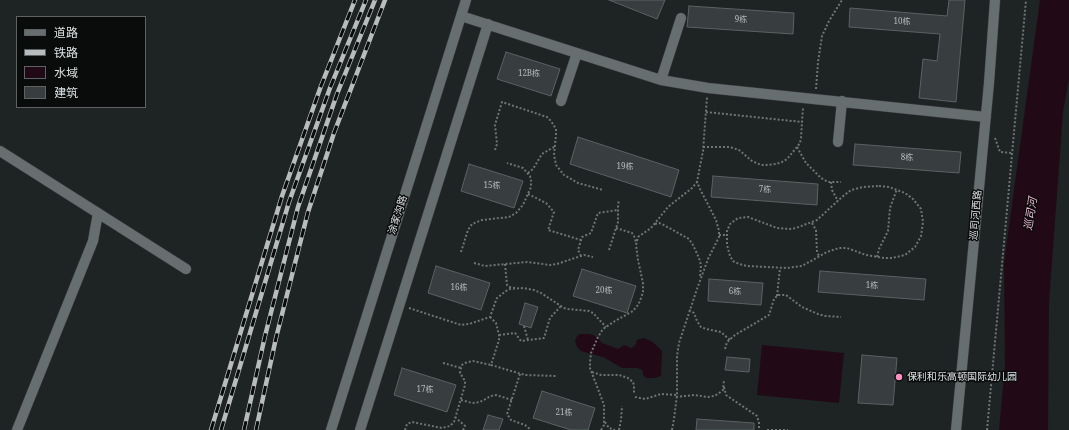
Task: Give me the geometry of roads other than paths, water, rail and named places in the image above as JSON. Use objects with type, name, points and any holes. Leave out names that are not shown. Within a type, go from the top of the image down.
[{"type":"street","name":"涂家沟路","points":[[331,430],[466,0]]},
{"type":"street","name":"巡司河西路","points":[[956,430],[986,117],[995,0]]},
{"type":"street","points":[[461,16],[661,80],[708,88],[986,117]]},
{"type":"street","points":[[661,80],[681,18]]},
{"type":"street","points":[[360,430],[488,24]]},
{"type":"street","points":[[561,101],[577,53]]},
{"type":"street","points":[[838,142],[842,101]]},
{"type":"street","points":[[0,150],[186,269]]},
{"type":"street","points":[[17,430],[93,241],[98,213]]},
{"type":"water","name":"巡司河","points":[[1040,0],[1069,0],[1069,79],[1063,112],[1049,303],[1048,430],[999,430],[1005,365],[1004,263]]},
{"type":"water","points":[[580,334],[593,335],[602,343],[618,349],[624,345],[632,348],[639,339],[644,338],[651,341],[662,351],[661,376],[646,378],[643,375],[643,371],[640,369],[622,368],[603,357],[581,351],[577,347],[575,341],[577,336]]},
{"type":"water","points":[[762,345],[844,353],[839,403],[757,395]]},
{"type":"railway","points":[[211,430],[282,196],[321,86],[355,0]]},
{"type":"railway","points":[[221,430],[289,202],[330,88],[366,0]]},
{"type":"railway","points":[[244,430],[265,336],[298,207],[337,94],[375,0]]},
{"type":"railway","points":[[256,430],[276,338],[308,212],[334,133],[385,0]]},
{"type":"place","name":"保利和乐高顿国际幼儿园","points":[[899,377]]}]
